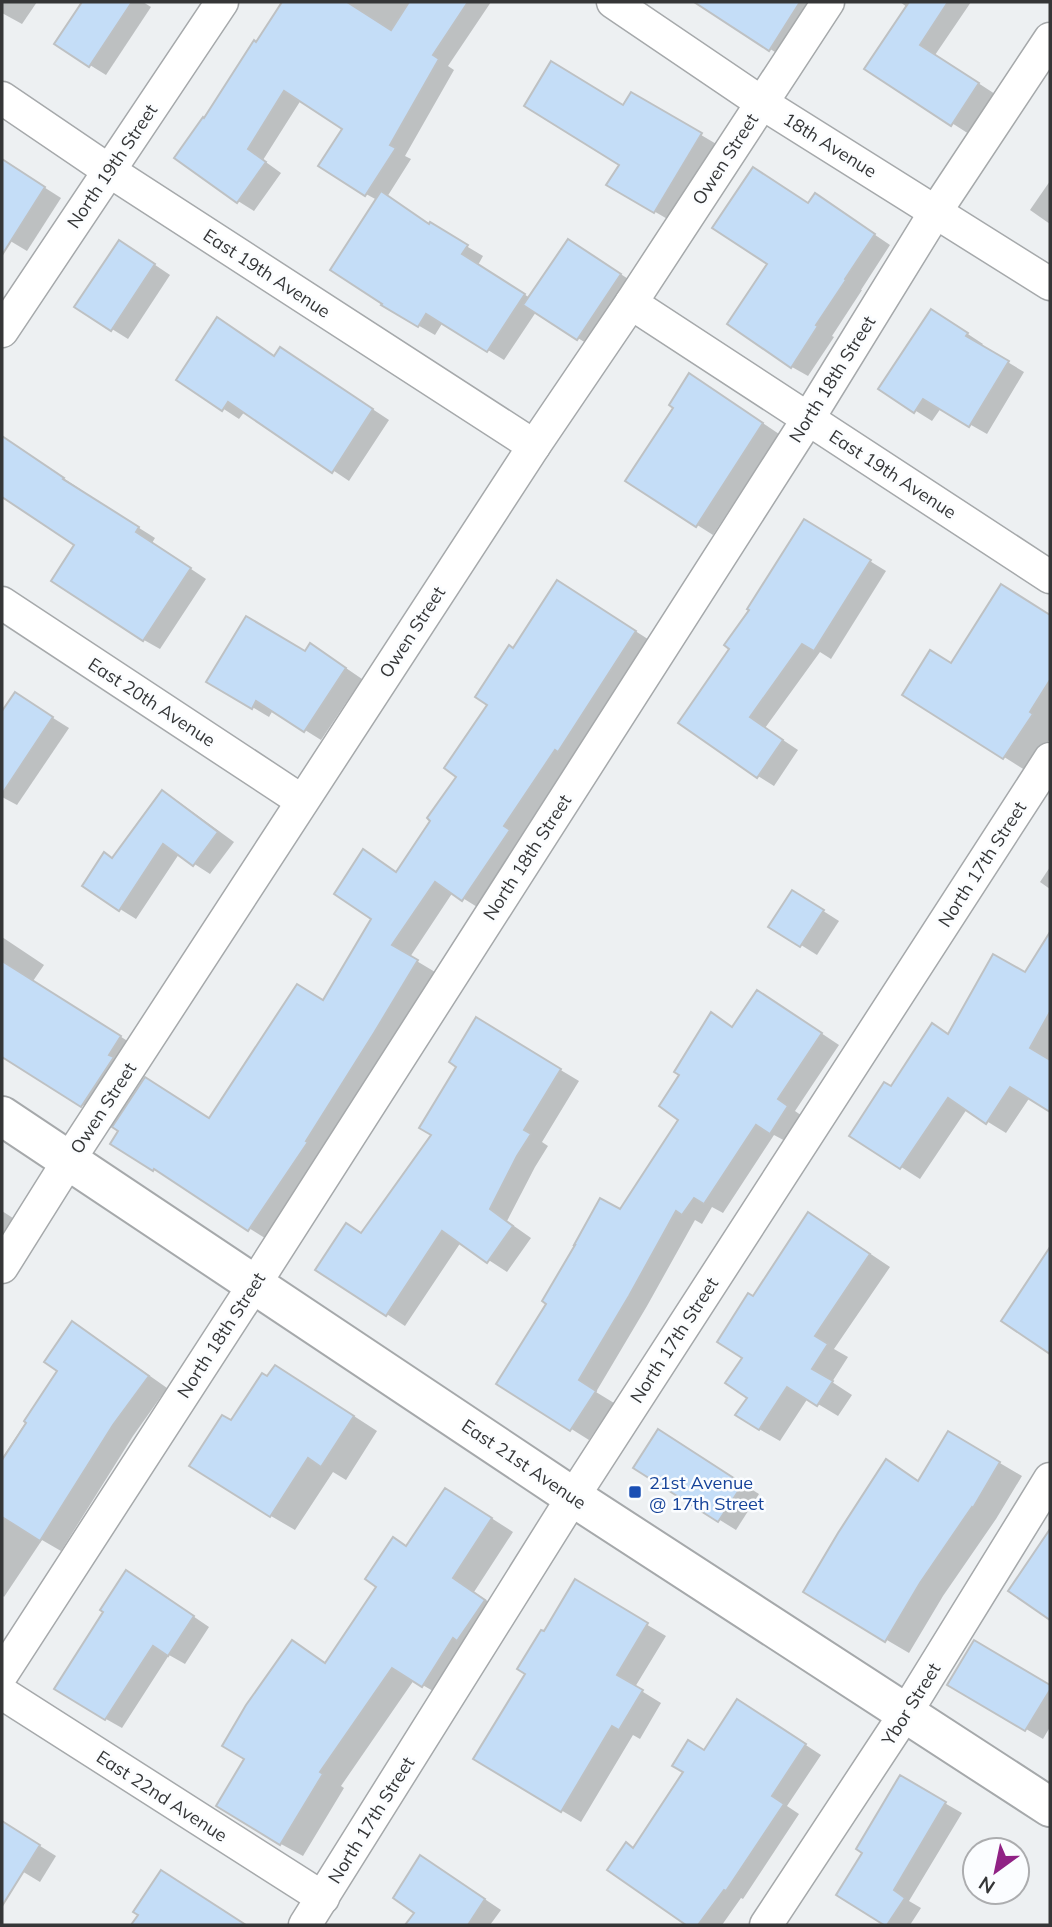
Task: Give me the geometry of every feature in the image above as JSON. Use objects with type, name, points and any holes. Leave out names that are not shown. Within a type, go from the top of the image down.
[{"type":"street","name":"North 19th Street","points":[[2,331],[222,2]]},
{"type":"street","name":"18th Avenue","points":[[612,2],[762,103],[1050,284]]},
{"type":"street","name":"Owen Street","points":[[2,1267],[534,446],[828,2]]},
{"type":"street","name":"North 18th Street","points":[[2,1674],[808,419],[936,211],[1050,39]]},
{"type":"street","name":"East 19th Avenue","points":[[2,98],[108,170],[534,446]]},
{"type":"street","name":"East 19th Avenue","points":[[631,303],[1050,577]]},
{"type":"street","name":"East 20th Avenue","points":[[2,603],[302,802]]},
{"type":"street","name":"North 17th Street","points":[[304,1925],[573,1497],[1050,760]]},
{"type":"street","name":"East 21st Avenue","points":[[2,1116],[573,1497],[1050,1807]]},
{"type":"street","name":"Ybor Street","points":[[766,1925],[905,1714],[1050,1479]]},
{"type":"street","name":"East 22nd Avenue","points":[[2,1693],[323,1898]]},
{"type":"building","points":[[82,2],[132,2],[89,67],[54,44]]},
{"type":"building","points":[[282,2],[347,2],[391,30],[409,2],[468,2],[433,55],[439,59],[390,145],[396,148],[365,196],[318,166],[342,129],[284,91],[248,149],[266,162],[237,203],[174,158]]},
{"type":"building","points":[[694,2],[800,2],[769,51]]},
{"type":"building","points":[[909,2],[948,2],[920,45],[979,83],[951,126],[864,69]]},
{"type":"building","points":[[551,61],[623,105],[631,92],[702,133],[654,213],[606,185],[619,165],[524,106]]},
{"type":"building","points":[[2,159],[45,187],[2,255]]},
{"type":"building","points":[[753,167],[808,203],[815,193],[875,234],[791,368],[727,324],[767,264],[712,228]]},
{"type":"building","points":[[381,191],[429,224],[430,222],[468,245],[462,254],[525,294],[487,352],[426,314],[418,327],[330,270]]},
{"type":"building","points":[[568,239],[621,274],[577,340],[523,305]]},
{"type":"building","points":[[119,240],[155,264],[111,331],[74,307]]},
{"type":"building","points":[[931,309],[968,333],[966,336],[1009,361],[969,427],[923,399],[914,413],[878,389]]},
{"type":"building","points":[[217,317],[274,356],[280,347],[373,409],[332,473],[228,402],[222,411],[176,380]]},
{"type":"building","points":[[689,373],[763,423],[696,527],[625,481],[673,408],[669,405]]},
{"type":"building","points":[[2,436],[139,527],[136,532],[191,568],[143,641],[51,581],[74,545],[2,497]]},
{"type":"building","points":[[804,519],[871,560],[814,651],[802,644],[750,717],[783,740],[757,778],[678,723],[729,649],[724,645],[749,610],[747,609]]},
{"type":"building","points":[[557,580],[636,631],[558,752],[555,750],[504,826],[510,830],[462,901],[435,882],[392,945],[418,960],[306,1141],[308,1142],[248,1231],[154,1169],[153,1171],[110,1144],[118,1131],[112,1127],[145,1077],[209,1118],[297,984],[323,1000],[371,919],[334,894],[363,849],[396,872],[430,821],[427,818],[456,777],[444,768],[487,705],[475,697],[509,645],[513,648]]},
{"type":"building","points":[[1001,584],[1050,615],[1050,680],[1030,712],[1033,714],[1003,759],[902,695],[930,650],[951,663]]},
{"type":"building","points":[[246,616],[305,651],[310,643],[346,668],[304,732],[256,701],[252,709],[206,682]]},
{"type":"building","points":[[15,692],[53,717],[2,794],[2,711]]},
{"type":"building","points":[[162,790],[218,832],[193,866],[163,844],[119,911],[82,886],[104,852],[112,858]]},
{"type":"building","points":[[792,890],[824,910],[800,947],[768,927]]},
{"type":"building","points":[[1050,932],[1050,1012],[1030,1048],[1050,1060],[1050,1112],[1010,1087],[986,1124],[948,1098],[900,1169],[849,1136],[884,1082],[891,1086],[932,1023],[948,1034],[993,954],[1025,972]]},
{"type":"building","points":[[2,961],[121,1036],[109,1055],[114,1057],[81,1107],[2,1057]]},
{"type":"building","points":[[757,990],[822,1033],[778,1099],[788,1106],[770,1134],[756,1125],[704,1204],[694,1198],[682,1215],[676,1211],[579,1380],[596,1391],[570,1431],[496,1384],[546,1304],[542,1301],[600,1198],[620,1209],[678,1120],[659,1106],[679,1075],[674,1072],[711,1012],[732,1027]]},
{"type":"building","points":[[476,1017],[561,1069],[524,1130],[531,1134],[490,1209],[513,1226],[487,1263],[442,1231],[386,1316],[315,1270],[346,1223],[361,1233],[431,1135],[419,1128],[456,1067],[449,1062]]},
{"type":"building","points":[[808,1212],[870,1254],[815,1336],[828,1344],[812,1369],[833,1381],[817,1406],[787,1387],[759,1430],[735,1415],[747,1398],[725,1383],[742,1358],[717,1342],[748,1293],[753,1296]]},
{"type":"building","points":[[1050,1247],[1050,1354],[1001,1321]]},
{"type":"building","points":[[72,1321],[149,1376],[113,1425],[40,1541],[2,1517],[2,1460],[57,1371],[44,1362]]},
{"type":"building","points":[[275,1365],[354,1416],[321,1467],[308,1458],[270,1517],[189,1466],[222,1415],[231,1420],[262,1373],[267,1376]]},
{"type":"building","points":[[658,1429],[743,1484],[718,1522],[633,1468]]},
{"type":"building","points":[[948,1431],[1000,1462],[973,1508],[920,1583],[885,1642],[803,1592],[886,1459],[918,1481]]},
{"type":"building","points":[[445,1488],[492,1518],[453,1578],[485,1600],[457,1641],[453,1638],[422,1687],[392,1668],[320,1772],[323,1774],[280,1845],[216,1806],[244,1759],[222,1746],[246,1705],[292,1640],[325,1663],[376,1587],[365,1579],[393,1537],[406,1546]]},
{"type":"building","points":[[1050,1529],[1050,1620],[1008,1591]]},
{"type":"building","points":[[126,1570],[194,1616],[168,1656],[153,1646],[105,1720],[54,1689]]},
{"type":"building","points":[[575,1579],[648,1623],[617,1675],[643,1690],[619,1730],[612,1726],[561,1812],[473,1759],[525,1674],[517,1669],[541,1630],[544,1631]]},
{"type":"building","points":[[974,1640],[1050,1685],[1050,1690],[1025,1731],[947,1685]]},
{"type":"building","points":[[737,1699],[806,1744],[772,1796],[784,1804],[726,1891],[724,1890],[698,1925],[686,1925],[607,1870],[626,1842],[633,1848],[683,1772],[672,1766],[688,1740],[704,1750]]},
{"type":"building","points":[[900,1775],[946,1802],[894,1890],[905,1898],[887,1925],[884,1925],[836,1895],[862,1853],[856,1849]]},
{"type":"building","points":[[2,1821],[40,1845],[2,1906]]},
{"type":"building","points":[[420,1855],[485,1899],[468,1925],[405,1925],[414,1913],[393,1898]]},
{"type":"building","points":[[161,1870],[246,1925],[131,1925],[138,1915],[133,1912]]},
{"type":"place","name":"21st Avenue @ 17th Street","points":[[635,1492]]}]
